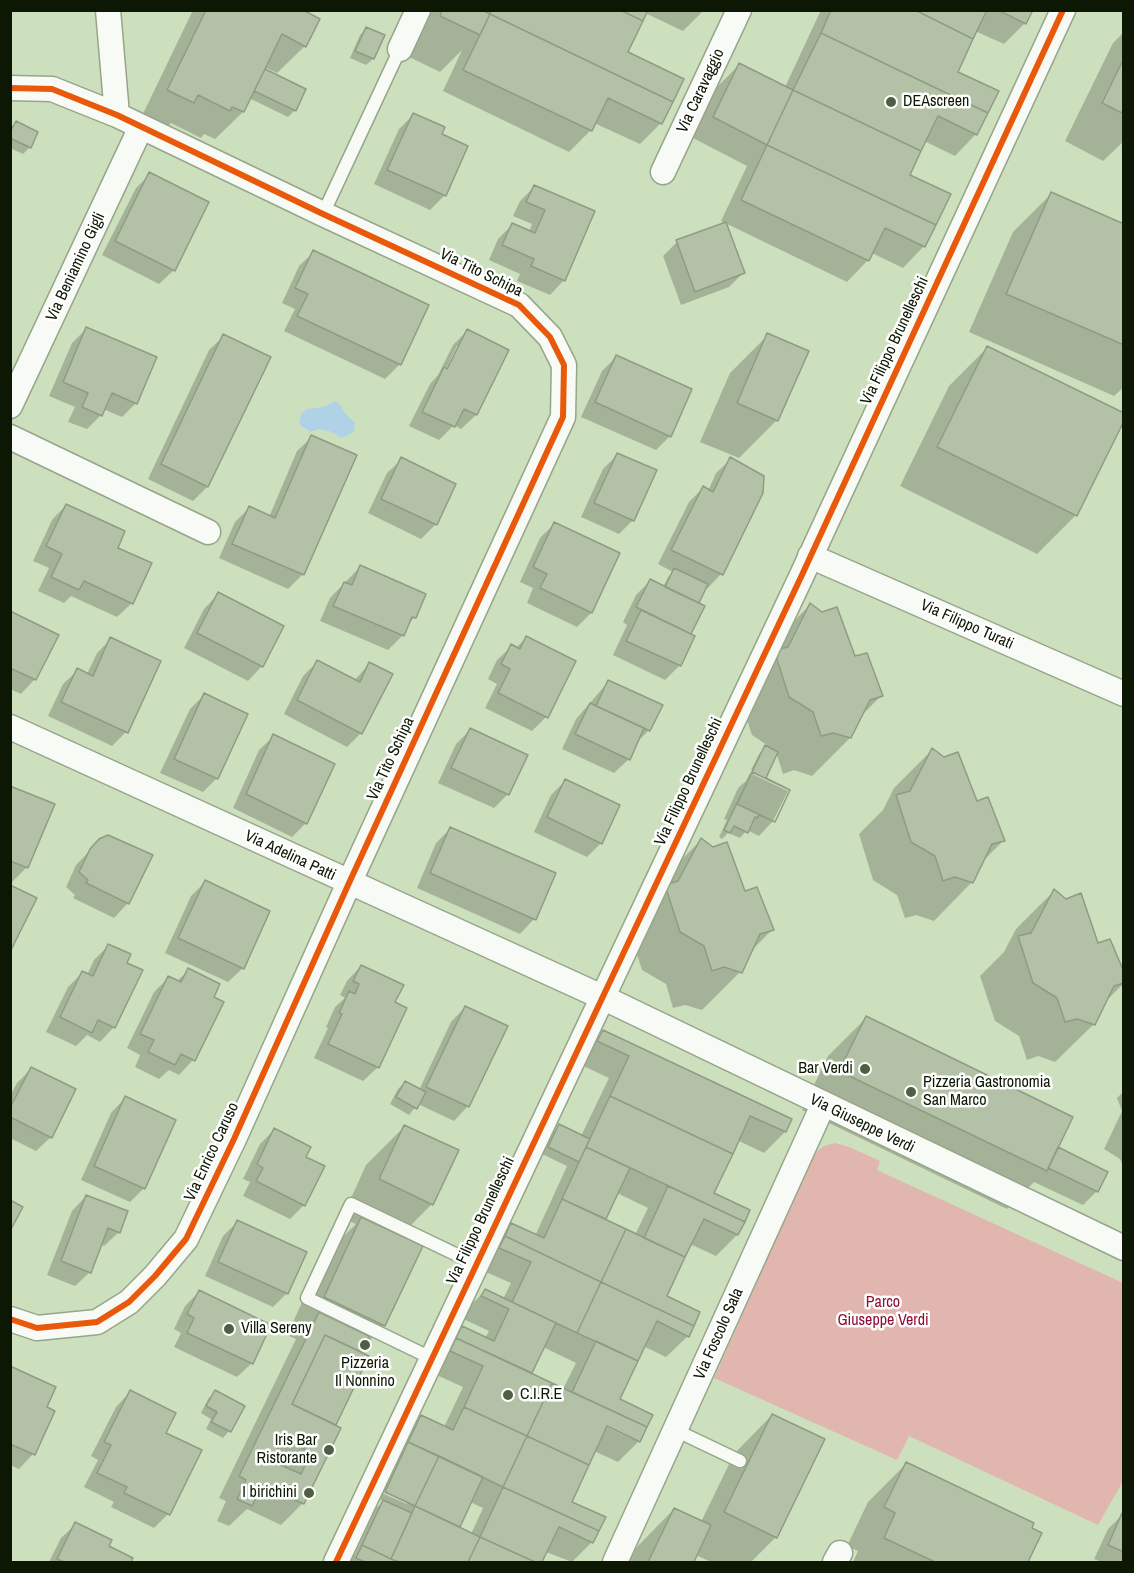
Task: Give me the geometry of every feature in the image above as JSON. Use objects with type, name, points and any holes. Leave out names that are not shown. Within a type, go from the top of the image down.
[{"type":"street","points":[[108,10],[117,115]]},
{"type":"street","points":[[400,49],[418,10]]},
{"type":"street","name":"Via Caravaggio","points":[[663,171],[739,10]]},
{"type":"street","name":"Via Filippo Brunelleschi","points":[[336,1563],[810,556],[1063,10]]},
{"type":"street","name":"Via Tito Schipa","points":[[10,88],[52,89],[117,115],[323,214],[519,304],[550,337],[564,365],[563,417],[349,883]]},
{"type":"street","name":"Via Beniamino Gigli","points":[[10,406],[141,127]]},
{"type":"street","points":[[10,437],[208,532]]},
{"type":"street","name":"Via Filippo Turati","points":[[810,556],[1123,692]]},
{"type":"street","name":"Via Adelina Patti","points":[[10,727],[602,998]]},
{"type":"street","name":"Via Enrico Caruso","points":[[10,1319],[37,1328],[97,1322],[129,1302],[155,1276],[186,1239],[234,1139],[349,883]]},
{"type":"street","name":"Via Giuseppe Verdi","points":[[602,998],[1124,1248]]},
{"type":"street","name":"Via Foscolo Sala","points":[[615,1563],[823,1105]]},
{"type":"lane","points":[[323,214],[400,49]]},
{"type":"lane","points":[[431,1358],[306,1299],[351,1204],[476,1264]]},
{"type":"lane","points":[[675,1430],[740,1461]]},
{"type":"green space","name":"Parco Giuseppe Verdi","points":[[835,1143],[880,1161],[877,1170],[1123,1283],[1123,1481],[1098,1525],[909,1436],[897,1460],[714,1378],[814,1154],[824,1146]]},
{"type":"water","points":[[335,401],[355,423],[354,432],[342,438],[329,431],[318,429],[311,432],[301,426],[299,421],[302,413],[307,409],[323,407]]},
{"type":"building","points":[[206,10],[303,10],[320,19],[306,47],[282,34],[244,112],[232,107],[230,111],[198,95],[194,103],[167,90]]},
{"type":"building","points":[[442,10],[482,10],[490,14],[480,35],[440,16]]},
{"type":"building","points":[[491,10],[620,10],[643,21],[628,52],[684,79],[673,102],[490,14]]},
{"type":"building","points":[[620,10],[648,10],[643,21]]},
{"type":"building","name":"DEAscreen","points":[[831,10],[915,10],[973,39],[958,72],[999,91],[988,113],[821,33]]},
{"type":"building","points":[[915,10],[987,10],[973,39]]},
{"type":"building","points":[[998,10],[1033,10],[1026,24]]},
{"type":"building","points":[[490,14],[673,102],[662,124],[608,98],[592,131],[463,70]]},
{"type":"building","points":[[366,27],[385,35],[374,59],[355,51]]},
{"type":"building","name":"DEAscreen","points":[[821,33],[988,113],[977,135],[938,116],[921,151],[793,90]]},
{"type":"building","points":[[1124,58],[1124,114],[1102,103]]},
{"type":"building","points":[[739,63],[793,90],[767,145],[713,117]]},
{"type":"building","points":[[265,69],[306,89],[296,111],[254,91]]},
{"type":"building","points":[[793,90],[921,151],[910,175],[951,194],[936,225],[767,145]]},
{"type":"building","points":[[413,113],[445,127],[442,134],[468,146],[446,196],[387,170]]},
{"type":"building","points":[[16,121],[38,132],[31,148],[10,138],[10,132]]},
{"type":"building","points":[[767,145],[936,225],[925,247],[885,228],[869,261],[741,200]]},
{"type":"building","points":[[149,172],[209,202],[175,271],[115,241]]},
{"type":"building","points":[[534,185],[595,211],[565,281],[531,266],[534,259],[502,245],[512,223],[535,233],[545,210],[526,202]]},
{"type":"building","points":[[1051,192],[1124,224],[1124,345],[1006,294]]},
{"type":"building","points":[[726,222],[745,273],[695,292],[676,240]]},
{"type":"building","points":[[313,250],[429,305],[401,365],[297,316],[308,294],[295,288]]},
{"type":"building","points":[[86,327],[157,357],[137,404],[112,393],[102,416],[82,407],[88,393],[63,382]]},
{"type":"building","points":[[467,329],[509,350],[477,415],[464,409],[455,427],[422,412],[444,367],[447,369]]},
{"type":"building","points":[[767,333],[809,351],[778,421],[737,403]]},
{"type":"building","points":[[223,334],[271,357],[208,487],[161,464]]},
{"type":"building","points":[[987,346],[1124,413],[1124,421],[1077,516],[937,447]]},
{"type":"building","points":[[616,355],[692,389],[671,437],[595,402]]},
{"type":"building","points":[[311,435],[357,455],[304,575],[232,544],[249,506],[275,518]]},
{"type":"building","points":[[617,453],[657,470],[634,521],[594,503]]},
{"type":"building","points":[[401,457],[456,484],[437,525],[381,499]]},
{"type":"building","points":[[730,457],[764,476],[763,493],[723,575],[671,550],[703,486],[713,492]]},
{"type":"building","points":[[66,504],[125,531],[118,548],[152,563],[133,604],[84,581],[79,590],[51,577],[62,554],[46,546]]},
{"type":"building","points":[[554,522],[620,553],[592,613],[540,588],[547,574],[533,567]]},
{"type":"building","points":[[360,565],[426,594],[416,618],[412,617],[404,636],[333,606],[344,582],[352,585]]},
{"type":"building","points":[[674,568],[708,584],[699,603],[665,587]]},
{"type":"building","points":[[650,579],[705,606],[691,634],[636,607]]},
{"type":"building","points":[[218,592],[284,626],[263,667],[197,633]]},
{"type":"building","points":[[810,603],[822,612],[837,607],[855,656],[867,653],[883,696],[870,700],[851,738],[833,733],[821,736],[813,712],[789,697],[774,650],[788,647]]},
{"type":"building","points":[[641,610],[695,636],[681,666],[626,641]]},
{"type":"building","points":[[10,611],[59,635],[36,680],[10,668]]},
{"type":"building","points":[[526,636],[576,661],[548,718],[498,693],[510,669],[501,664],[511,644],[520,649]]},
{"type":"building","points":[[110,637],[161,661],[128,733],[61,702],[77,668],[93,676]]},
{"type":"building","points":[[317,660],[360,682],[369,662],[393,674],[362,734],[297,700]]},
{"type":"building","points":[[608,680],[663,705],[650,731],[596,706]]},
{"type":"building","points":[[204,693],[248,714],[218,779],[174,759]]},
{"type":"building","points":[[590,703],[644,728],[630,760],[575,734]]},
{"type":"building","points":[[470,728],[528,755],[509,795],[451,768]]},
{"type":"building","points":[[273,734],[335,764],[307,824],[246,794]]},
{"type":"building","points":[[765,745],[778,752],[766,778],[790,790],[775,822],[759,815],[755,817],[748,833],[734,826],[730,833],[724,830]]},
{"type":"building","points":[[932,748],[944,757],[958,752],[977,801],[988,797],[1005,841],[992,844],[973,883],[955,877],[943,881],[935,856],[911,842],[896,795],[910,791]]},
{"type":"building","points":[[752,772],[790,790],[775,822],[737,804]]},
{"type":"building","points":[[565,779],[620,805],[602,844],[547,817]]},
{"type":"building","points":[[10,786],[55,804],[28,868],[10,861]]},
{"type":"building","points":[[450,827],[556,873],[536,920],[430,873]]},
{"type":"building","points":[[108,835],[153,855],[129,904],[86,883],[88,880],[79,872],[90,849],[99,839]]},
{"type":"building","points":[[701,838],[713,847],[727,842],[745,891],[757,887],[774,930],[760,934],[742,973],[724,967],[712,971],[704,946],[680,932],[665,885],[678,881]]},
{"type":"building","points":[[205,880],[270,911],[244,969],[178,938]]},
{"type":"building","points":[[10,885],[37,898],[10,952]]},
{"type":"building","points":[[1054,889],[1066,899],[1081,893],[1098,943],[1110,939],[1124,972],[1124,983],[1114,986],[1095,1025],[1077,1019],[1065,1022],[1057,998],[1033,983],[1018,936],[1031,933]]},
{"type":"building","points":[[108,944],[131,954],[127,963],[143,970],[115,1028],[98,1020],[92,1033],[60,1017],[82,971],[93,976]]},
{"type":"building","points":[[361,965],[404,985],[395,1002],[407,1008],[379,1068],[328,1044],[342,1014],[339,1013],[349,991],[355,994],[359,984],[353,981]]},
{"type":"building","points":[[188,968],[220,984],[214,997],[224,1002],[195,1061],[181,1054],[175,1065],[148,1052],[154,1040],[140,1034],[168,976],[181,982]]},
{"type":"building","points":[[465,1006],[508,1026],[469,1107],[426,1087]]},
{"type":"building","points":[[866,1016],[1073,1117],[1047,1171],[839,1071]]},
{"type":"building","points":[[603,1030],[792,1119],[786,1132],[750,1116],[733,1154],[610,1096],[629,1056],[597,1041]]},
{"type":"building","points":[[31,1067],[76,1089],[52,1138],[10,1117],[10,1108]]},
{"type":"building","points":[[405,1081],[426,1092],[417,1109],[396,1097]]},
{"type":"building","points":[[125,1096],[176,1120],[145,1189],[94,1166]]},
{"type":"building","points":[[610,1096],[733,1154],[714,1193],[750,1210],[745,1222],[586,1147]]},
{"type":"building","points":[[559,1124],[590,1139],[579,1162],[548,1147]]},
{"type":"building","points":[[404,1125],[459,1150],[433,1205],[379,1179]]},
{"type":"building","points":[[274,1128],[311,1147],[306,1157],[325,1166],[305,1206],[256,1181],[263,1168],[257,1164]]},
{"type":"building","points":[[586,1147],[630,1168],[606,1219],[562,1199]]},
{"type":"building","points":[[1058,1147],[1108,1172],[1098,1192],[1048,1168]]},
{"type":"building","points":[[668,1186],[745,1222],[738,1235],[704,1219],[685,1257],[644,1238]]},
{"type":"building","points":[[86,1195],[128,1211],[120,1233],[108,1228],[91,1273],[61,1261]]},
{"type":"building","points":[[562,1199],[626,1229],[601,1282],[505,1236],[511,1223],[544,1238]]},
{"type":"building","points":[[10,1200],[23,1207],[10,1231]]},
{"type":"building","points":[[361,1217],[423,1246],[385,1326],[324,1297]]},
{"type":"building","points":[[237,1220],[307,1252],[288,1294],[218,1262]]},
{"type":"building","points":[[626,1229],[685,1257],[667,1296],[700,1312],[694,1326],[601,1282]]},
{"type":"building","points":[[505,1236],[601,1282],[577,1333],[512,1302],[531,1262],[499,1248]]},
{"type":"building","points":[[601,1282],[694,1326],[689,1337],[657,1321],[638,1361],[577,1333]]},
{"type":"building","points":[[485,1289],[556,1323],[532,1373],[456,1338],[462,1326],[494,1341],[509,1309],[481,1296]]},
{"type":"building","name":"Villa Sereny","points":[[199,1290],[271,1325],[253,1364],[187,1333],[194,1318],[187,1314]]},
{"type":"building","points":[[319,1312],[369,1336],[361,1352],[325,1335],[292,1404],[341,1428],[304,1504],[262,1485],[252,1506],[237,1499],[246,1480],[239,1476]]},
{"type":"building","points":[[325,1335],[369,1356],[336,1425],[292,1404]]},
{"type":"building","name":"C.I.R.E","points":[[456,1338],[552,1383],[527,1436],[464,1407],[483,1366],[450,1351]]},
{"type":"building","points":[[596,1341],[638,1361],[620,1399],[653,1415],[647,1427],[572,1392]]},
{"type":"building","points":[[10,1366],[56,1387],[47,1407],[55,1411],[35,1455],[10,1444]]},
{"type":"building","points":[[552,1383],[647,1427],[640,1442],[607,1426],[589,1465],[527,1436]]},
{"type":"building","points":[[130,1390],[176,1413],[166,1433],[202,1450],[170,1515],[124,1493],[127,1487],[97,1473],[111,1445],[104,1442]]},
{"type":"building","points":[[215,1390],[245,1406],[231,1432],[211,1422],[217,1412],[206,1406]]},
{"type":"building","points":[[464,1407],[527,1436],[503,1487],[408,1442],[421,1415],[453,1430]]},
{"type":"building","points":[[772,1414],[825,1439],[777,1538],[724,1512]]},
{"type":"building","points":[[527,1436],[589,1465],[572,1502],[606,1517],[599,1531],[503,1487]]},
{"type":"building","points":[[282,1439],[311,1452],[301,1474],[272,1461]]},
{"type":"building","points":[[408,1442],[439,1456],[415,1506],[385,1492]]},
{"type":"building","points":[[439,1456],[483,1477],[460,1527],[415,1506]]},
{"type":"building","points":[[906,1462],[1034,1523],[1032,1528],[1042,1533],[1028,1562],[935,1562],[884,1538],[895,1513],[884,1507]]},
{"type":"building","points":[[503,1487],[599,1531],[593,1543],[559,1527],[542,1562],[535,1562],[480,1537]]},
{"type":"building","points":[[383,1500],[412,1513],[391,1559],[362,1545]]},
{"type":"building","points":[[415,1506],[480,1537],[468,1562],[399,1562],[391,1559]]},
{"type":"building","points":[[674,1508],[711,1525],[694,1562],[648,1562]]},
{"type":"building","points":[[1124,1513],[1124,1552],[1108,1545]]},
{"type":"building","points":[[75,1522],[112,1540],[109,1546],[133,1558],[131,1562],[64,1562],[57,1559]]},
{"type":"building","points":[[480,1537],[535,1562],[468,1562]]},
{"type":"building","points":[[362,1545],[399,1562],[365,1562],[356,1558]]},
{"type":"cycle path","points":[[336,1562],[801,577],[1063,10]]},
{"type":"cycle path","points":[[10,88],[52,89],[117,115],[519,305],[550,337],[564,365],[563,417],[234,1139],[186,1239],[155,1276],[129,1302],[97,1322],[37,1328],[10,1319]]},
{"type":"place","name":"DEAscreen","points":[[891,102]]},
{"type":"place","name":"Bar Verdi","points":[[865,1069]]},
{"type":"place","name":"Pizzeria Gastronomia San Marco","points":[[911,1092]]},
{"type":"place","name":"Villa Sereny","points":[[229,1329]]},
{"type":"place","name":"Pizzeria Il Nonnino","points":[[365,1345]]},
{"type":"place","name":"C.I.R.E","points":[[508,1395]]},
{"type":"place","name":"Iris Bar Ristorante","points":[[329,1450]]},
{"type":"place","name":"I birichini","points":[[309,1493]]}]
